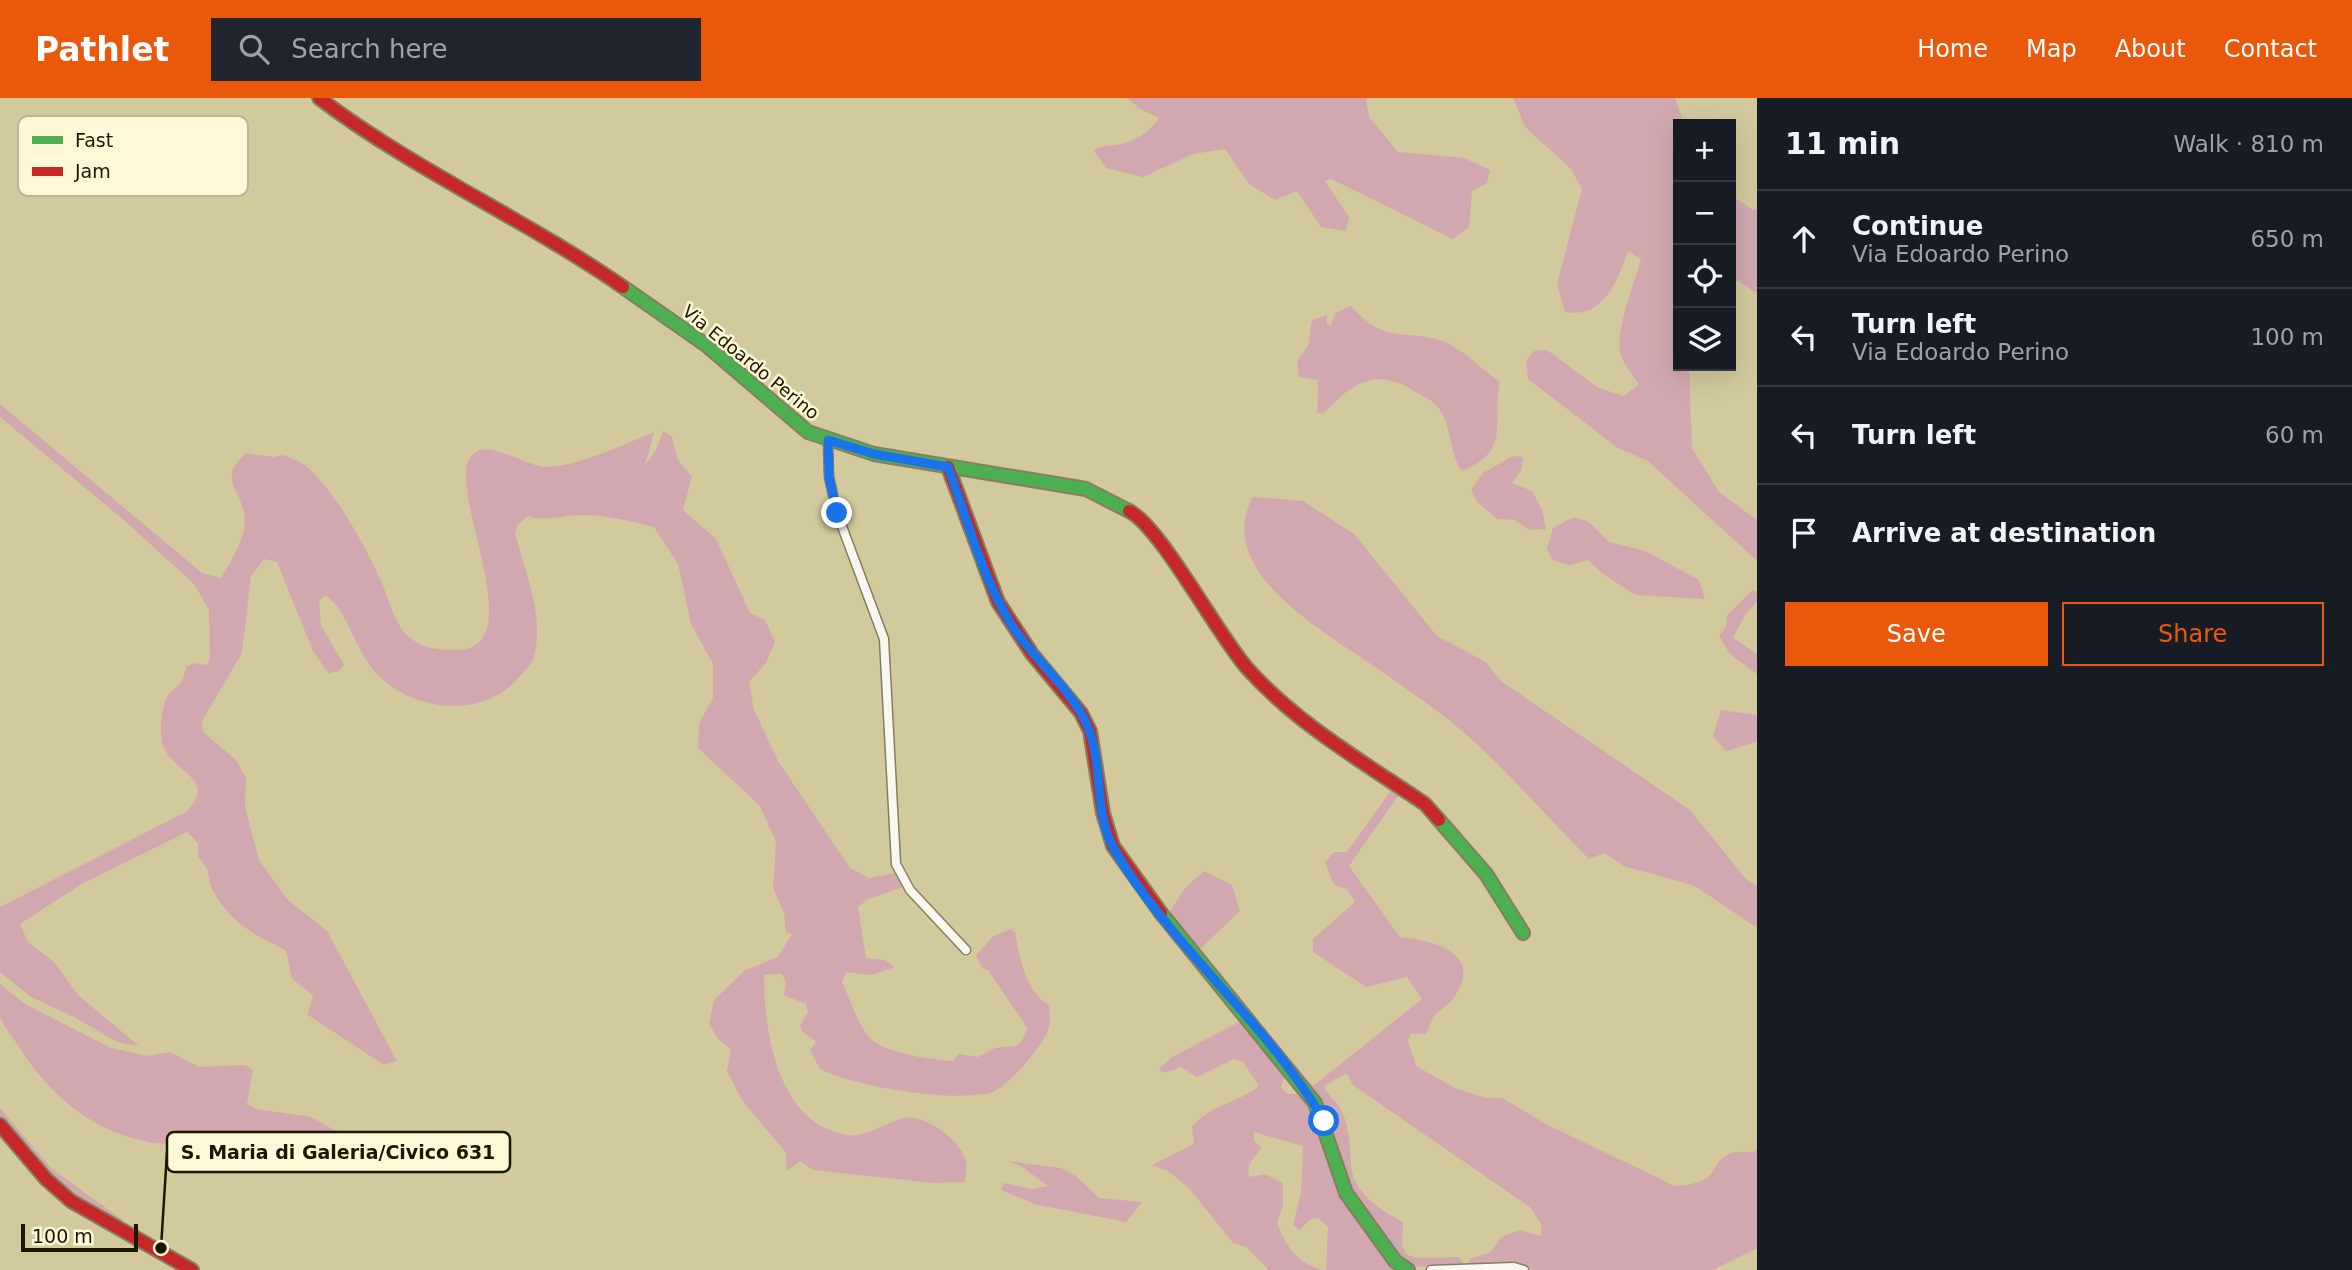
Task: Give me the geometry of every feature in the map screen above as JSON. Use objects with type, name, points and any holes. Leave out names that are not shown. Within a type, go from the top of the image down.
[{"type":"street","name":"Via Edoardo Perino","points":[[319,98],[359,128],[550,238],[621,285],[706,345],[796,424],[828,440],[874,454],[1086,489],[1136,514],[1153,531],[1216,629],[1248,669],[1305,723],[1425,804],[1486,874],[1523,933]]},
{"type":"street","points":[[828,440],[829,477],[837,513],[884,639],[896,864],[910,890],[967,950]]},
{"type":"street","points":[[948,467],[998,602],[1032,654],[1081,713],[1090,731],[1103,813],[1113,846],[1161,913],[1315,1103],[1324,1121],[1337,1168],[1353,1206],[1383,1240],[1393,1260],[1408,1270]]},
{"type":"street","points":[[0,1125],[46,1179],[71,1200],[192,1270]]},
{"type":"street","points":[[1431,1270],[1507,1267],[1524,1270]]},
{"type":"shaded area","points":[[1127,98],[1366,98],[1369,117],[1398,152],[1464,158],[1490,170],[1487,183],[1472,191],[1469,227],[1453,239],[1331,179],[1325,181],[1349,217],[1346,231],[1321,227],[1297,191],[1275,200],[1249,184],[1225,149],[1193,154],[1143,177],[1106,168],[1094,151],[1140,136],[1159,118],[1140,109]]},
{"type":"shaded area","points":[[1513,98],[1675,98],[1682,119],[1673,119],[1673,371],[1689,371],[1692,448],[1719,492],[1757,520],[1757,561],[1648,461],[1618,448],[1528,379],[1526,361],[1534,351],[1547,350],[1597,387],[1623,396],[1639,385],[1623,360],[1619,347],[1622,323],[1641,259],[1628,251],[1614,285],[1599,304],[1578,313],[1565,312],[1557,284],[1582,189],[1571,169],[1525,127]]},
{"type":"shaded area","points":[[1736,198],[1753,210],[1757,209],[1757,294],[1736,281]]},
{"type":"shaded area","points":[[1351,306],[1373,326],[1383,331],[1447,343],[1500,382],[1497,434],[1488,454],[1478,463],[1462,471],[1454,456],[1446,421],[1437,406],[1429,399],[1392,381],[1369,380],[1347,391],[1325,412],[1317,414],[1318,380],[1299,377],[1297,361],[1308,346],[1312,320],[1327,315],[1327,325],[1331,325],[1335,313]]},
{"type":"shaded area","points":[[0,404],[202,573],[221,578],[236,551],[245,522],[232,479],[237,463],[246,453],[274,457],[283,455],[301,463],[328,490],[350,522],[369,556],[404,633],[425,646],[453,650],[477,644],[488,625],[488,597],[483,564],[468,497],[466,471],[473,454],[480,450],[498,451],[537,466],[556,466],[600,454],[654,432],[645,465],[656,450],[663,431],[672,437],[678,461],[692,476],[683,510],[716,539],[750,613],[765,620],[775,642],[766,663],[749,682],[754,710],[778,761],[850,868],[869,878],[895,873],[903,887],[868,899],[858,907],[866,958],[885,960],[895,967],[871,975],[846,972],[842,982],[865,1031],[875,1043],[896,1051],[953,1061],[959,1054],[978,1057],[995,1048],[1019,1045],[1028,1029],[976,956],[992,937],[1010,929],[1015,932],[1021,962],[1029,983],[1049,1005],[1050,1022],[1046,1035],[1024,1065],[1005,1084],[989,1093],[951,1096],[928,1094],[856,1082],[820,1069],[810,1050],[816,1042],[803,1032],[800,1026],[808,1012],[806,1004],[784,995],[786,983],[782,974],[764,975],[767,1023],[772,1048],[791,1095],[805,1114],[824,1128],[848,1135],[862,1134],[904,1118],[932,1124],[950,1137],[963,1153],[966,1161],[965,1182],[934,1183],[813,1170],[800,1161],[787,1171],[786,1153],[742,1100],[727,1071],[731,1049],[718,1039],[709,1024],[714,1000],[744,971],[778,957],[792,934],[786,932],[784,913],[773,888],[776,842],[760,806],[698,748],[699,723],[713,698],[713,664],[691,624],[678,564],[654,527],[618,519],[591,515],[548,518],[528,516],[518,524],[515,533],[536,612],[533,659],[506,690],[471,704],[433,704],[396,690],[372,668],[340,611],[325,595],[319,601],[321,625],[344,665],[339,671],[328,673],[313,651],[277,562],[264,559],[251,576],[242,653],[202,721],[203,732],[236,760],[246,778],[245,807],[259,860],[288,900],[327,931],[397,1061],[384,1065],[308,1015],[313,995],[292,979],[286,950],[254,934],[227,911],[213,891],[207,871],[198,857],[198,843],[187,832],[80,885],[20,924],[28,942],[54,962],[78,995],[139,1046],[117,1042],[76,1018],[31,997],[0,972],[0,907],[186,812],[195,800],[198,790],[195,782],[166,752],[161,723],[167,697],[181,683],[187,666],[195,663],[207,665],[210,659],[209,610],[194,584],[125,521],[0,417]]},
{"type":"shaded area","points":[[1513,456],[1523,457],[1522,469],[1512,483],[1532,491],[1542,510],[1546,529],[1529,530],[1515,520],[1497,519],[1477,502],[1471,490],[1483,473]]},
{"type":"shaded area","points":[[1253,497],[1303,501],[1354,534],[1437,636],[1486,662],[1501,681],[1690,810],[1746,879],[1757,886],[1757,928],[1695,886],[1624,866],[1604,853],[1589,859],[1495,761],[1462,731],[1416,695],[1300,614],[1277,594],[1259,572],[1247,548],[1244,523]]},
{"type":"shaded area","points":[[1574,517],[1589,522],[1609,542],[1645,551],[1699,580],[1705,599],[1635,595],[1588,560],[1570,565],[1552,560],[1547,548],[1553,528]]},
{"type":"shaded area","points":[[1753,590],[1757,592],[1757,602],[1745,615],[1733,638],[1757,654],[1757,674],[1730,654],[1719,636],[1726,627],[1727,615]]},
{"type":"shaded area","points":[[1721,710],[1757,715],[1757,742],[1726,751],[1713,736]]},
{"type":"shaded area","points":[[1387,786],[1400,793],[1349,866],[1400,937],[1439,945],[1459,959],[1463,969],[1462,981],[1455,996],[1435,1015],[1426,1034],[1411,1034],[1408,1041],[1416,1066],[1457,1089],[1486,1098],[1502,1098],[1548,1125],[1675,1186],[1691,1184],[1708,1177],[1723,1157],[1733,1152],[1754,1152],[1757,1148],[1757,1248],[1713,1270],[1535,1270],[1524,1266],[1469,1265],[1470,1259],[1491,1252],[1501,1237],[1520,1230],[1541,1236],[1541,1224],[1531,1208],[1353,1085],[1347,1073],[1324,1086],[1340,1108],[1345,1121],[1352,1173],[1361,1191],[1376,1206],[1403,1222],[1402,1245],[1407,1255],[1418,1258],[1459,1257],[1464,1266],[1406,1267],[1360,1209],[1292,1069],[1295,1065],[1313,1086],[1422,999],[1407,977],[1366,987],[1313,952],[1313,939],[1355,902],[1347,889],[1334,885],[1325,862],[1334,852],[1347,852],[1390,792]]},
{"type":"shaded area","points":[[1204,871],[1232,885],[1240,911],[1200,949],[1169,913],[1185,888]]},
{"type":"shaded area","points":[[0,984],[25,1004],[111,1048],[147,1056],[170,1052],[199,1067],[245,1065],[253,1070],[247,1104],[256,1109],[311,1117],[345,1136],[381,1147],[390,1155],[339,1159],[222,1147],[208,1140],[179,1144],[125,1136],[100,1125],[77,1110],[55,1092],[36,1071],[1,1020]]},
{"type":"shaded area","points":[[1243,1020],[1285,1073],[1281,1088],[1288,1094],[1305,1094],[1319,1119],[1336,1173],[1401,1270],[1326,1270],[1328,1227],[1318,1218],[1309,1220],[1300,1230],[1293,1225],[1301,1193],[1303,1146],[1254,1132],[1254,1141],[1262,1148],[1250,1164],[1248,1172],[1249,1177],[1265,1174],[1283,1183],[1283,1205],[1277,1223],[1281,1232],[1299,1258],[1323,1270],[1269,1270],[1246,1247],[1233,1243],[1189,1188],[1168,1171],[1152,1165],[1194,1144],[1192,1127],[1207,1113],[1259,1086],[1243,1062],[1234,1059],[1197,1077],[1181,1067],[1164,1073],[1159,1069],[1172,1057]]},
{"type":"shaded area","points":[[0,1108],[52,1169],[123,1220],[119,1224],[42,1168],[0,1117]]},
{"type":"shaded area","points":[[1006,1161],[1061,1168],[1076,1176],[1099,1198],[1142,1202],[1126,1222],[1034,1204],[1001,1190],[1004,1183],[1033,1189],[1048,1186],[1021,1166]]},
{"type":"traffic: fast","points":[[623,287],[706,345],[808,432],[874,454],[1086,489],[1129,511]]},
{"type":"traffic: fast","points":[[1439,820],[1486,874],[1523,933]]},
{"type":"traffic: fast","points":[[1161,913],[1315,1103],[1346,1193],[1395,1261],[1408,1270]]},
{"type":"traffic: jam","points":[[319,98],[431,172],[548,239],[623,287]]},
{"type":"traffic: jam","points":[[948,467],[998,602],[1032,654],[1081,713],[1090,731],[1103,813],[1113,846],[1161,913]]},
{"type":"traffic: jam","points":[[1129,511],[1156,537],[1235,652],[1266,688],[1309,725],[1425,804],[1439,820]]},
{"type":"traffic: jam","points":[[0,1125],[46,1179],[71,1201],[192,1270]]},
{"type":"place","name":"S. Maria di Galeria/Civico 631","points":[[161,1248]]},
{"type":"route","points":[[837,513],[829,477],[828,440],[874,454],[948,467],[998,602],[1017,634],[1081,713],[1090,731],[1103,813],[1113,846],[1161,913],[1301,1084],[1324,1121]]}]
